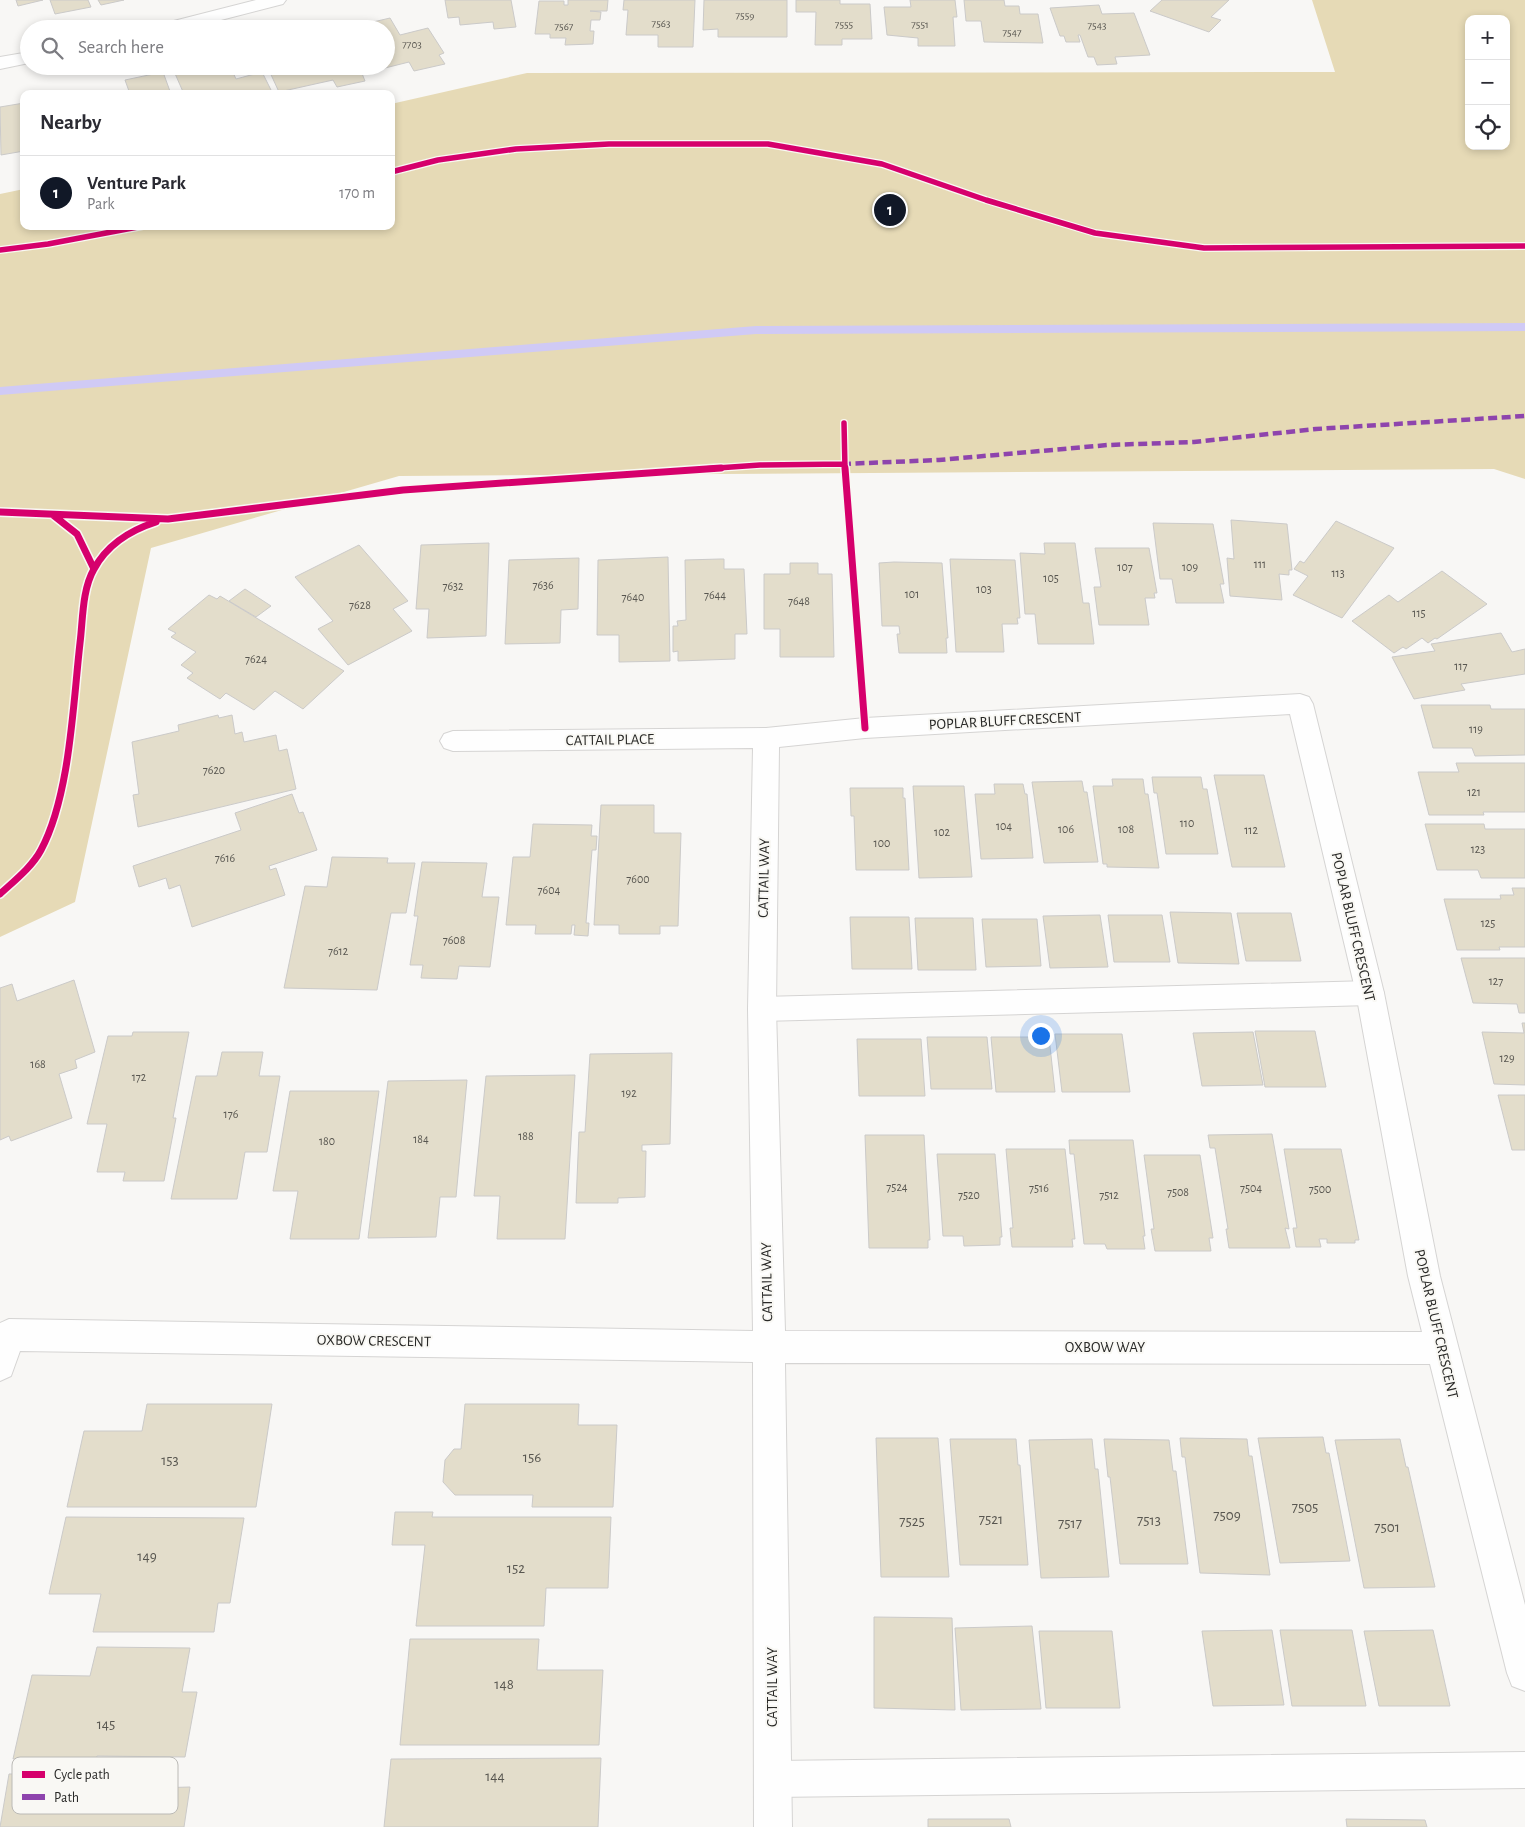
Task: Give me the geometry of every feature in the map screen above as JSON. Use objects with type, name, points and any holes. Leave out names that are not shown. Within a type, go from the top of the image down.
[{"type":"street","points":[[199,20],[277,0]]},
{"type":"street","points":[[0,63],[20,59]]},
{"type":"street","name":"POPLAR BLUFF CRESCENT","points":[[766,738],[866,728],[1300,704],[1370,993],[1424,1276],[1525,1673]]},
{"type":"street","name":"CATTAIL PLACE","points":[[453,741],[766,738]]},
{"type":"street","name":"CATTAIL WAY","points":[[766,738],[762,1009],[769,1347],[773,1827]]},
{"type":"street","points":[[762,1009],[1370,993]]},
{"type":"street","name":"OXBOW CRESCENT","points":[[0,1365],[9,1336],[769,1347]]},
{"type":"street","name":"OXBOW WAY","points":[[769,1347],[1441,1348]]},
{"type":"street","points":[[772,1779],[1525,1770]]},
{"type":"shaded area","points":[[1312,0],[1525,0],[1525,479],[1494,469],[399,476],[151,548],[75,902],[0,937],[0,194],[20,190],[20,230],[395,230],[395,103],[527,73],[1335,72]]},
{"type":"building","points":[[16,0],[43,0],[18,6]]},
{"type":"building","points":[[50,0],[88,0],[91,7],[55,14]]},
{"type":"building","points":[[98,0],[124,0],[101,5]]},
{"type":"building","points":[[445,0],[511,0],[516,27],[494,29],[493,22],[460,25],[459,17],[448,18]]},
{"type":"building","points":[[568,0],[608,0],[607,11],[590,11],[601,12],[600,20],[591,20],[590,31],[594,31],[593,44],[565,45],[566,38],[550,38],[550,34],[535,34],[539,1],[564,1],[564,5],[568,5]]},
{"type":"building","points":[[624,0],[695,0],[693,47],[658,47],[658,35],[626,35],[628,10],[623,10]]},
{"type":"building","points":[[704,0],[787,0],[787,37],[718,37],[718,29],[703,30]]},
{"type":"building","points":[[796,0],[840,0],[840,4],[870,4],[872,39],[842,39],[842,45],[815,45],[816,12],[796,12]]},
{"type":"building","points":[[910,0],[955,0],[957,17],[953,17],[955,46],[918,46],[918,38],[887,35],[884,7],[911,7]]},
{"type":"building","points":[[964,0],[1004,0],[1005,6],[1019,6],[1020,14],[1038,14],[1043,43],[984,42],[981,21],[966,21]]},
{"type":"building","points":[[1162,0],[1229,0],[1211,17],[1221,20],[1209,32],[1150,11]]},
{"type":"building","points":[[1099,5],[1102,14],[1134,13],[1150,55],[1115,57],[1117,64],[1097,65],[1094,57],[1088,57],[1080,35],[1078,35],[1080,42],[1066,42],[1064,36],[1060,36],[1050,8]]},
{"type":"building","points":[[395,26],[400,35],[428,28],[444,53],[439,55],[445,64],[414,71],[409,62],[395,66]]},
{"type":"building","points":[[149,75],[164,75],[170,90],[129,90],[125,80]]},
{"type":"building","points":[[176,75],[234,75],[236,79],[251,75],[264,75],[271,90],[182,90]]},
{"type":"building","points":[[271,75],[363,75],[365,81],[337,87],[333,80],[288,90],[278,90]]},
{"type":"building","points":[[20,104],[20,152],[1,155],[0,107]]},
{"type":"building","points":[[1231,520],[1287,524],[1292,570],[1289,570],[1289,575],[1279,574],[1282,600],[1230,596],[1227,558],[1234,559]]},
{"type":"building","points":[[1336,521],[1394,548],[1342,618],[1293,595],[1308,576],[1294,569],[1300,561],[1304,563]]},
{"type":"building","points":[[1153,523],[1213,524],[1224,584],[1220,584],[1224,603],[1176,603],[1172,579],[1160,579]]},
{"type":"building","points":[[489,543],[486,636],[427,638],[429,609],[416,609],[421,545]]},
{"type":"building","points":[[1044,543],[1075,543],[1083,603],[1089,603],[1094,644],[1038,644],[1035,614],[1025,614],[1020,553],[1045,554]]},
{"type":"building","points":[[359,545],[408,601],[393,609],[412,631],[348,665],[318,629],[333,621],[295,577]]},
{"type":"building","points":[[1095,548],[1149,548],[1157,593],[1154,593],[1155,598],[1145,598],[1149,625],[1099,625],[1094,587],[1101,587]]},
{"type":"building","points":[[668,557],[670,661],[619,662],[619,635],[597,635],[598,560]]},
{"type":"building","points":[[579,558],[578,609],[561,610],[560,643],[505,644],[509,560]]},
{"type":"building","points":[[724,559],[724,569],[744,569],[747,634],[735,634],[735,659],[678,661],[678,651],[673,652],[673,626],[678,626],[677,621],[686,620],[685,560]]},
{"type":"building","points":[[950,559],[1015,560],[1020,618],[1017,618],[1018,624],[1002,624],[1004,652],[956,652]]},
{"type":"building","points":[[790,563],[818,563],[818,574],[832,574],[834,657],[780,657],[780,629],[764,629],[764,574],[790,574]]},
{"type":"building","points":[[879,563],[942,563],[948,638],[946,638],[947,653],[899,653],[897,634],[900,634],[899,626],[882,626]]},
{"type":"building","points":[[1442,571],[1487,604],[1437,639],[1435,638],[1428,643],[1422,638],[1406,649],[1403,647],[1394,653],[1352,621],[1389,595],[1398,602]]},
{"type":"building","points":[[245,589],[271,606],[256,617],[229,601]]},
{"type":"building","points":[[209,595],[217,599],[220,596],[344,671],[303,709],[275,691],[254,710],[226,693],[220,699],[187,678],[193,673],[181,665],[196,652],[171,637],[176,633],[168,629]]},
{"type":"building","points":[[1501,633],[1512,652],[1525,649],[1525,674],[1461,684],[1465,690],[1414,699],[1392,657],[1435,651],[1431,644]]},
{"type":"building","points":[[1421,705],[1490,705],[1491,709],[1525,709],[1525,755],[1475,756],[1472,748],[1433,748]]},
{"type":"building","points":[[218,715],[219,718],[232,715],[235,734],[242,732],[244,742],[276,735],[279,751],[287,749],[296,789],[138,827],[133,795],[139,794],[132,742],[179,731],[178,725]]},
{"type":"building","points":[[1456,763],[1525,763],[1525,812],[1483,812],[1484,815],[1429,815],[1418,772],[1459,772]]},
{"type":"building","points":[[1214,775],[1264,775],[1285,867],[1232,867]]},
{"type":"building","points":[[1152,777],[1201,777],[1203,789],[1207,789],[1218,854],[1166,854],[1157,793],[1154,793]]},
{"type":"building","points":[[1112,779],[1143,779],[1145,794],[1148,794],[1159,868],[1107,867],[1107,864],[1103,864],[1093,786],[1113,786]]},
{"type":"building","points":[[1082,781],[1084,792],[1087,792],[1098,862],[1044,863],[1032,782]]},
{"type":"building","points":[[994,784],[1023,784],[1025,794],[1027,794],[1033,858],[981,859],[975,794],[995,794]]},
{"type":"building","points":[[913,786],[964,786],[972,877],[919,878]]},
{"type":"building","points":[[850,788],[903,788],[909,870],[856,870],[854,816],[851,816]]},
{"type":"building","points":[[292,794],[299,813],[303,812],[317,850],[269,866],[270,870],[276,868],[285,895],[192,927],[180,885],[169,889],[166,878],[139,887],[133,866],[241,830],[235,813]]},
{"type":"building","points":[[601,805],[654,805],[654,833],[681,833],[678,926],[660,926],[660,934],[619,934],[619,925],[594,925]]},
{"type":"building","points":[[533,824],[592,825],[591,836],[597,836],[596,850],[592,850],[586,923],[589,923],[588,936],[574,935],[575,925],[572,925],[571,934],[535,934],[536,925],[506,925],[513,857],[530,857]]},
{"type":"building","points":[[1425,824],[1484,824],[1485,829],[1525,829],[1525,878],[1481,878],[1478,870],[1437,870]]},
{"type":"building","points":[[332,857],[388,858],[387,863],[415,863],[406,913],[391,913],[377,990],[284,988],[305,886],[327,887]]},
{"type":"building","points":[[422,862],[487,863],[482,897],[499,897],[490,967],[459,966],[457,979],[421,978],[423,965],[410,965],[418,916],[414,916]]},
{"type":"building","points":[[1512,888],[1525,888],[1525,947],[1499,947],[1500,950],[1457,950],[1444,899],[1501,899],[1500,895],[1514,895]]},
{"type":"building","points":[[1170,912],[1231,913],[1239,964],[1178,963]]},
{"type":"building","points":[[1237,913],[1291,913],[1301,961],[1246,961]]},
{"type":"building","points":[[1100,915],[1108,967],[1050,968],[1043,916]]},
{"type":"building","points":[[1108,915],[1162,915],[1170,962],[1114,962]]},
{"type":"building","points":[[850,917],[909,917],[912,969],[852,969]]},
{"type":"building","points":[[915,918],[973,918],[976,970],[918,970]]},
{"type":"building","points":[[982,919],[1037,919],[1041,966],[986,967]]},
{"type":"building","points":[[1461,958],[1525,958],[1525,1013],[1519,1013],[1517,1004],[1473,1003]]},
{"type":"building","points":[[74,980],[95,1052],[75,1060],[77,1068],[59,1074],[72,1118],[11,1141],[9,1136],[0,1140],[0,988],[12,984],[17,1001]]},
{"type":"building","points":[[1522,1023],[1525,1023],[1525,1085],[1494,1084],[1482,1032],[1524,1033]]},
{"type":"building","points":[[1255,1031],[1315,1031],[1326,1087],[1265,1087]]},
{"type":"building","points":[[133,1032],[189,1032],[173,1118],[176,1118],[164,1181],[123,1181],[125,1172],[97,1172],[107,1124],[87,1124],[108,1036],[132,1036]]},
{"type":"building","points":[[1253,1032],[1263,1085],[1202,1086],[1193,1033]]},
{"type":"building","points":[[1055,1034],[1122,1034],[1130,1092],[1062,1092]]},
{"type":"building","points":[[927,1037],[987,1037],[992,1089],[931,1089]]},
{"type":"building","points":[[991,1037],[1049,1037],[1055,1092],[996,1092]]},
{"type":"building","points":[[857,1039],[921,1039],[925,1096],[859,1096]]},
{"type":"building","points":[[222,1052],[263,1052],[259,1076],[280,1076],[267,1152],[245,1152],[237,1199],[171,1199],[196,1076],[217,1076]]},
{"type":"building","points":[[672,1053],[670,1144],[642,1145],[642,1151],[646,1151],[645,1197],[618,1198],[618,1203],[576,1203],[579,1132],[585,1132],[590,1054]]},
{"type":"building","points":[[575,1075],[565,1239],[497,1239],[500,1196],[474,1196],[486,1076]]},
{"type":"building","points":[[467,1080],[456,1197],[440,1197],[436,1237],[368,1238],[388,1081]]},
{"type":"building","points":[[290,1091],[379,1091],[359,1239],[290,1239],[298,1191],[273,1191]]},
{"type":"building","points":[[1498,1095],[1525,1095],[1525,1150],[1512,1150]]},
{"type":"building","points":[[1272,1134],[1289,1229],[1285,1228],[1290,1248],[1229,1248],[1226,1229],[1228,1229],[1215,1148],[1210,1148],[1208,1135]]},
{"type":"building","points":[[865,1135],[924,1135],[930,1240],[928,1240],[928,1248],[869,1248]]},
{"type":"building","points":[[1069,1140],[1133,1140],[1145,1249],[1107,1249],[1105,1244],[1084,1244],[1074,1154],[1070,1154]]},
{"type":"building","points":[[1006,1149],[1065,1149],[1075,1239],[1072,1239],[1073,1247],[1012,1247],[1010,1228],[1013,1228]]},
{"type":"building","points":[[1284,1149],[1341,1149],[1359,1240],[1355,1240],[1355,1243],[1327,1243],[1327,1239],[1319,1239],[1321,1247],[1296,1247],[1293,1228],[1297,1228]]},
{"type":"building","points":[[937,1154],[995,1154],[1002,1237],[1000,1237],[1000,1245],[964,1246],[963,1236],[943,1236]]},
{"type":"building","points":[[1144,1155],[1200,1155],[1213,1238],[1209,1238],[1211,1251],[1155,1251],[1151,1229],[1154,1229]]},
{"type":"building","points":[[147,1404],[272,1404],[256,1507],[67,1507],[84,1431],[142,1431]]},
{"type":"building","points":[[465,1404],[579,1404],[578,1425],[617,1425],[613,1507],[532,1507],[533,1495],[455,1495],[443,1482],[445,1460],[454,1449],[461,1449]]},
{"type":"building","points":[[1323,1437],[1326,1453],[1329,1453],[1350,1561],[1280,1563],[1258,1438]]},
{"type":"building","points":[[876,1438],[938,1438],[949,1577],[881,1577]]},
{"type":"building","points":[[1180,1438],[1247,1439],[1249,1456],[1252,1456],[1270,1575],[1200,1573],[1185,1457],[1182,1457]]},
{"type":"building","points":[[950,1439],[1016,1439],[1018,1465],[1020,1465],[1028,1565],[960,1565]]},
{"type":"building","points":[[1092,1439],[1095,1469],[1098,1469],[1109,1577],[1041,1578],[1029,1440]]},
{"type":"building","points":[[1104,1439],[1169,1440],[1173,1471],[1176,1471],[1188,1564],[1120,1564]]},
{"type":"building","points":[[1400,1439],[1435,1587],[1364,1588],[1335,1440]]},
{"type":"building","points":[[395,1512],[433,1512],[432,1517],[611,1517],[608,1588],[546,1588],[544,1626],[416,1626],[425,1545],[392,1545]]},
{"type":"building","points":[[66,1517],[244,1518],[230,1603],[218,1603],[214,1632],[93,1632],[101,1594],[49,1594]]},
{"type":"building","points":[[874,1617],[952,1618],[955,1710],[874,1708]]},
{"type":"building","points":[[1032,1626],[1041,1709],[961,1710],[955,1628]]},
{"type":"building","points":[[1272,1630],[1284,1705],[1213,1706],[1202,1631]]},
{"type":"building","points":[[1280,1630],[1352,1630],[1366,1706],[1292,1706]]},
{"type":"building","points":[[1433,1630],[1450,1706],[1379,1706],[1364,1631]]},
{"type":"building","points":[[1039,1631],[1112,1631],[1120,1708],[1046,1708]]},
{"type":"building","points":[[410,1639],[539,1639],[537,1670],[603,1670],[599,1745],[400,1745]]},
{"type":"building","points":[[97,1647],[190,1648],[182,1692],[197,1692],[185,1757],[13,1757],[32,1675],[90,1676]]},
{"type":"building","points":[[601,1758],[598,1827],[384,1827],[391,1759]]},
{"type":"building","points":[[9,1774],[12,1774],[12,1814],[178,1814],[178,1787],[190,1787],[184,1827],[0,1827]]},
{"type":"building","points":[[928,1819],[1009,1819],[1011,1827],[928,1827]]},
{"type":"building","points":[[1346,1819],[1425,1820],[1427,1827],[1347,1827]]},
{"type":"waterway","points":[[0,391],[756,330],[1525,327]]},
{"type":"marked path","points":[[842,464],[939,460],[1108,445],[1194,442],[1316,429],[1525,416]]},
{"type":"cycle path","points":[[395,171],[438,160],[516,149],[609,144],[768,144],[882,164],[986,200],[1095,233],[1204,248],[1525,246]]},
{"type":"cycle path","points":[[0,250],[48,244],[122,230]]},
{"type":"cycle path","points":[[844,423],[845,464],[865,728]]},
{"type":"cycle path","points":[[0,512],[168,519],[403,490],[760,465],[845,464]]},
{"type":"cycle path","points":[[53,515],[77,534],[94,569]]},
{"type":"cycle path","points":[[0,894],[18,878],[41,851],[58,807],[68,750],[85,597],[94,569],[112,546],[138,528],[156,522]]},
{"type":"place","name":"Venture Park","points":[[890,210]]}]
